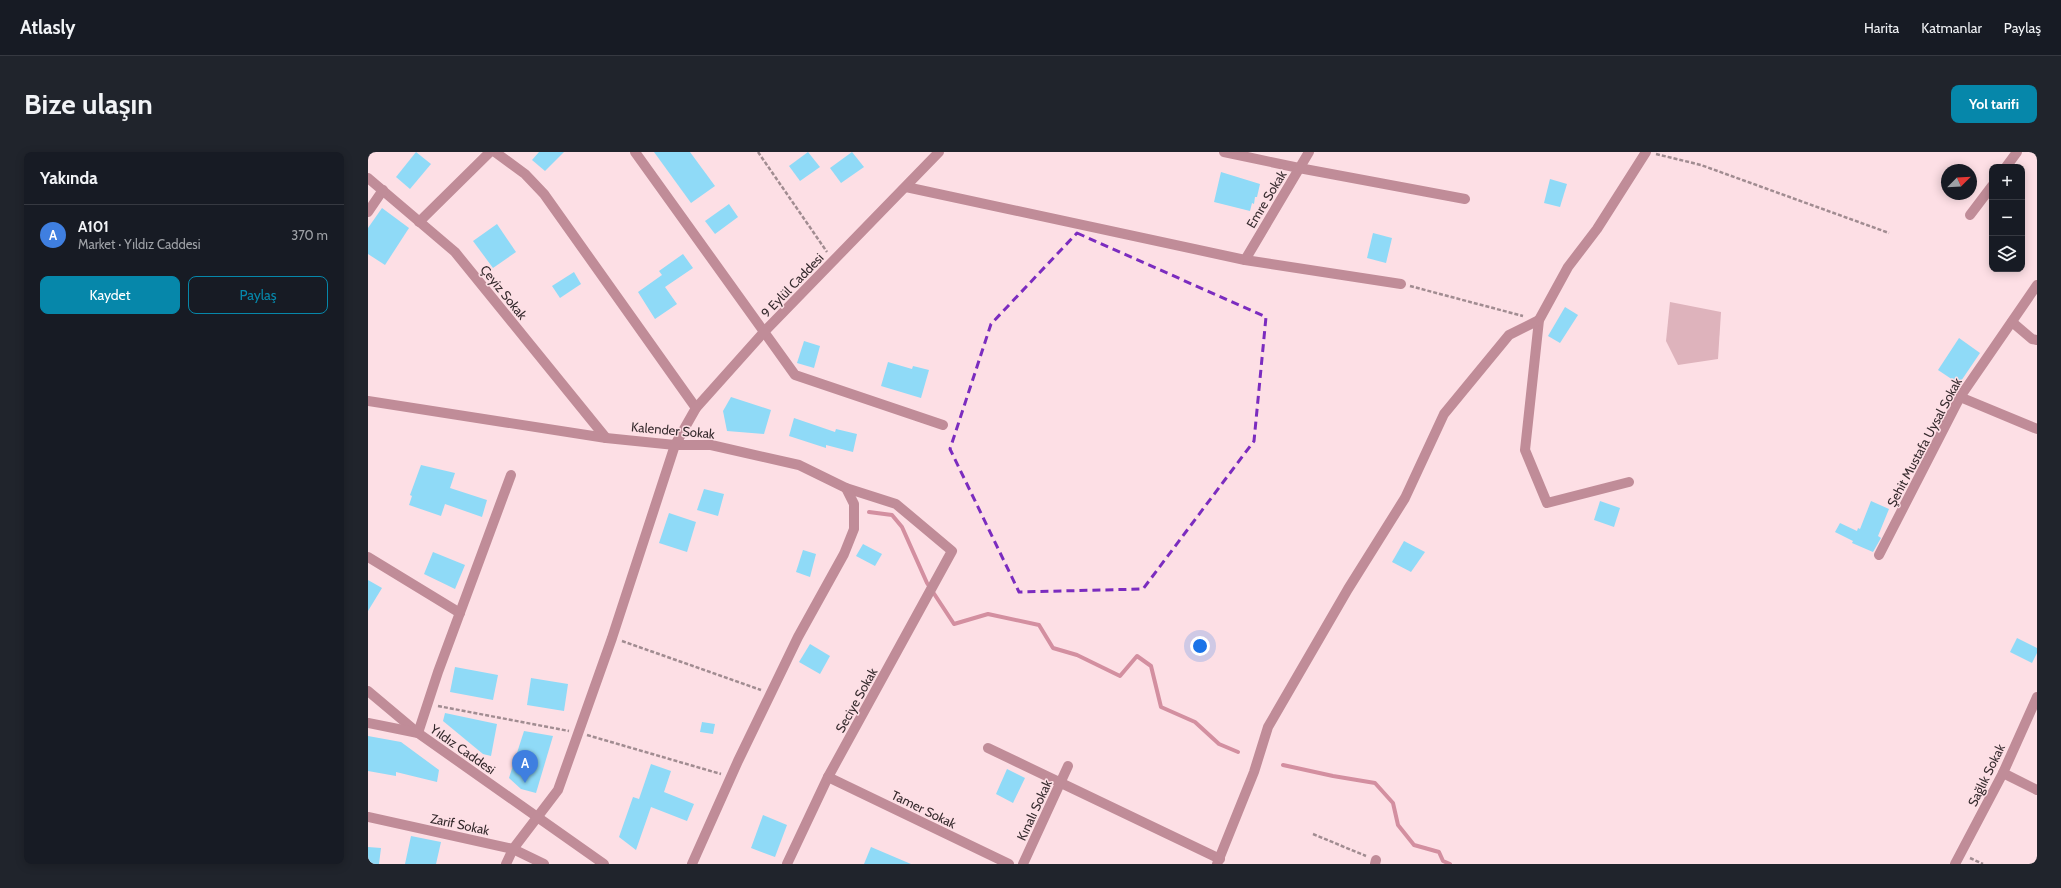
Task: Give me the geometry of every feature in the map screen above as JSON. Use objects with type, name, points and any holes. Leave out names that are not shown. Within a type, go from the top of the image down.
[{"type":"street","points":[[419,222],[490,152]]},
{"type":"street","points":[[495,152],[525,174],[544,194],[696,408]]},
{"type":"street","points":[[635,152],[763,333],[795,375],[943,424]]},
{"type":"street","name":"9 Eylül Caddesi","points":[[506,864],[513,849],[558,790],[612,638],[675,444],[696,408],[763,333],[939,152]]},
{"type":"street","points":[[1224,152],[1299,168],[1465,199]]},
{"type":"street","name":"Emre Sokak","points":[[1245,260],[1309,152]]},
{"type":"street","points":[[2008,164],[2017,152]]},
{"type":"street","points":[[1629,482],[1547,503],[1525,450],[1539,320],[1568,267],[1651,153]]},
{"type":"street","name":"Çeyiz Sokak","points":[[368,178],[384,190],[455,252],[606,438]]},
{"type":"street","points":[[906,187],[1245,260],[1401,284]]},
{"type":"street","points":[[368,212],[384,190]]},
{"type":"street","points":[[1970,216],[1989,190]]},
{"type":"street","name":"Şehit Mustafa Uysal Sokak","points":[[1879,555],[1960,397],[2037,285]]},
{"type":"street","points":[[988,748],[1061,782],[1218,861],[1254,772],[1268,726],[1348,589],[1405,498],[1444,414],[1510,335],[1539,320]]},
{"type":"street","points":[[2012,322],[2032,339],[2037,340]]},
{"type":"street","points":[[1960,397],[2037,429]]},
{"type":"street","name":"Kalender Sokak","points":[[368,401],[606,438],[675,444],[711,445],[799,465],[846,488],[896,504],[952,551]]},
{"type":"street","points":[[368,723],[418,733],[511,475]]},
{"type":"street","points":[[692,864],[738,761],[798,637],[844,554],[852,535],[854,529],[854,504],[846,488]]},
{"type":"street","name":"Seciye Sokak","points":[[787,864],[828,777],[952,551]]},
{"type":"street","points":[[368,557],[460,613]]},
{"type":"street","name":"Yıldız Caddesi","points":[[368,692],[418,733],[604,864]]},
{"type":"street","name":"Sağlık Sokak","points":[[1956,864],[2003,773],[2037,697]]},
{"type":"street","name":"Kınalı Sokak","points":[[1023,864],[1068,766]]},
{"type":"street","points":[[2003,773],[2037,790]]},
{"type":"street","name":"Tamer Sokak","points":[[828,777],[1009,864]]},
{"type":"street","name":"Zarif Sokak","points":[[368,816],[513,849],[544,864]]},
{"type":"path","points":[[758,152],[833,261]]},
{"type":"path","points":[[1651,153],[1701,165],[1889,233]]},
{"type":"path","points":[[1401,284],[1539,320]]},
{"type":"path","points":[[612,638],[769,693]]},
{"type":"path","points":[[1313,834],[1376,862]]},
{"type":"path","points":[[1961,854],[1983,864]]},
{"type":"highlighted area","points":[[1077,233],[1266,317],[1254,441],[1143,589],[1019,592],[950,449],[991,324]]},
{"type":"shaded area","points":[[1670,302],[1721,312],[1718,359],[1678,365],[1666,341]]},
{"type":"building","points":[[416,152],[431,164],[410,189],[396,177]]},
{"type":"building","points":[[539,152],[564,152],[545,171],[532,160]]},
{"type":"building","points":[[654,152],[690,152],[715,186],[691,203]]},
{"type":"building","points":[[808,152],[820,167],[800,181],[789,166]]},
{"type":"building","points":[[852,152],[864,167],[841,183],[830,168]]},
{"type":"building","points":[[1221,172],[1260,184],[1257,197],[1255,197],[1254,204],[1252,203],[1250,211],[1214,202]]},
{"type":"building","points":[[1550,179],[1567,184],[1560,207],[1544,203]]},
{"type":"building","points":[[729,204],[738,217],[715,234],[705,221]]},
{"type":"building","points":[[382,208],[409,228],[385,265],[368,254],[368,228]]},
{"type":"building","points":[[497,224],[516,252],[493,268],[473,241]]},
{"type":"building","points":[[1373,233],[1392,238],[1386,263],[1367,258]]},
{"type":"building","points":[[683,254],[693,268],[665,287],[677,304],[655,319],[638,292],[662,275],[659,271]]},
{"type":"building","points":[[574,272],[581,284],[560,298],[552,286]]},
{"type":"building","points":[[1565,307],[1578,315],[1560,343],[1548,336]]},
{"type":"building","points":[[1959,338],[1980,353],[1959,384],[1938,370]]},
{"type":"building","points":[[804,341],[820,346],[814,368],[797,363]]},
{"type":"building","points":[[888,362],[912,369],[913,366],[929,370],[921,398],[881,386]]},
{"type":"building","points":[[731,397],[771,410],[764,434],[727,431],[723,411]]},
{"type":"building","points":[[794,418],[835,432],[836,429],[857,434],[853,452],[826,445],[826,448],[789,436]]},
{"type":"building","points":[[1919,448],[1925,451],[1917,467],[1911,464]]},
{"type":"building","points":[[421,465],[455,473],[450,488],[487,500],[482,517],[445,504],[441,516],[409,505],[412,496],[410,495]]},
{"type":"building","points":[[704,489],[724,494],[718,516],[697,510]]},
{"type":"building","points":[[1600,501],[1620,508],[1614,527],[1594,520]]},
{"type":"building","points":[[1871,501],[1889,509],[1878,536],[1881,538],[1873,552],[1852,543],[1853,541],[1835,532],[1840,523],[1857,531],[1858,528],[1860,529]]},
{"type":"building","points":[[669,513],[696,522],[687,552],[659,543]]},
{"type":"building","points":[[1404,541],[1425,552],[1411,572],[1392,562]]},
{"type":"building","points":[[863,544],[882,554],[875,566],[856,556]]},
{"type":"building","points":[[803,550],[816,554],[810,577],[796,572]]},
{"type":"building","points":[[433,552],[465,565],[455,589],[424,574]]},
{"type":"building","points":[[368,580],[382,588],[368,611]]},
{"type":"building","points":[[2017,638],[2037,648],[2037,653],[2032,663],[2010,652]]},
{"type":"building","points":[[810,644],[830,656],[820,674],[799,662]]},
{"type":"building","points":[[455,667],[498,675],[493,700],[450,692]]},
{"type":"building","points":[[531,678],[568,684],[564,711],[527,705]]},
{"type":"building","points":[[445,713],[497,724],[491,756],[483,754],[443,721]]},
{"type":"building","points":[[702,722],[715,724],[713,734],[700,732]]},
{"type":"building","points":[[524,731],[553,736],[536,793],[521,789],[509,778]]},
{"type":"building","points":[[368,736],[401,742],[439,770],[437,782],[396,772],[396,776],[368,771]]},
{"type":"building","points":[[651,764],[671,771],[664,792],[694,804],[687,821],[651,807],[636,850],[619,837],[633,797],[639,799]]},
{"type":"building","points":[[1007,769],[1025,778],[1013,803],[996,794]]},
{"type":"building","points":[[763,815],[787,825],[775,857],[751,848]]},
{"type":"building","points":[[411,836],[441,842],[436,864],[405,864]]},
{"type":"building","points":[[368,847],[381,848],[379,864],[368,864]]},
{"type":"building","points":[[871,847],[911,864],[864,864]]},
{"type":"waterway","points":[[869,512],[892,515],[902,527],[927,583],[954,624],[988,614],[1039,625],[1053,648],[1077,655],[1120,676],[1137,656],[1151,666],[1161,707],[1195,722],[1219,744],[1238,752]]},
{"type":"waterway","points":[[1283,765],[1375,783],[1393,803],[1398,825],[1414,845],[1439,852],[1443,861],[1450,864]]},
{"type":"place","name":"A101","points":[[525,783]]}]
